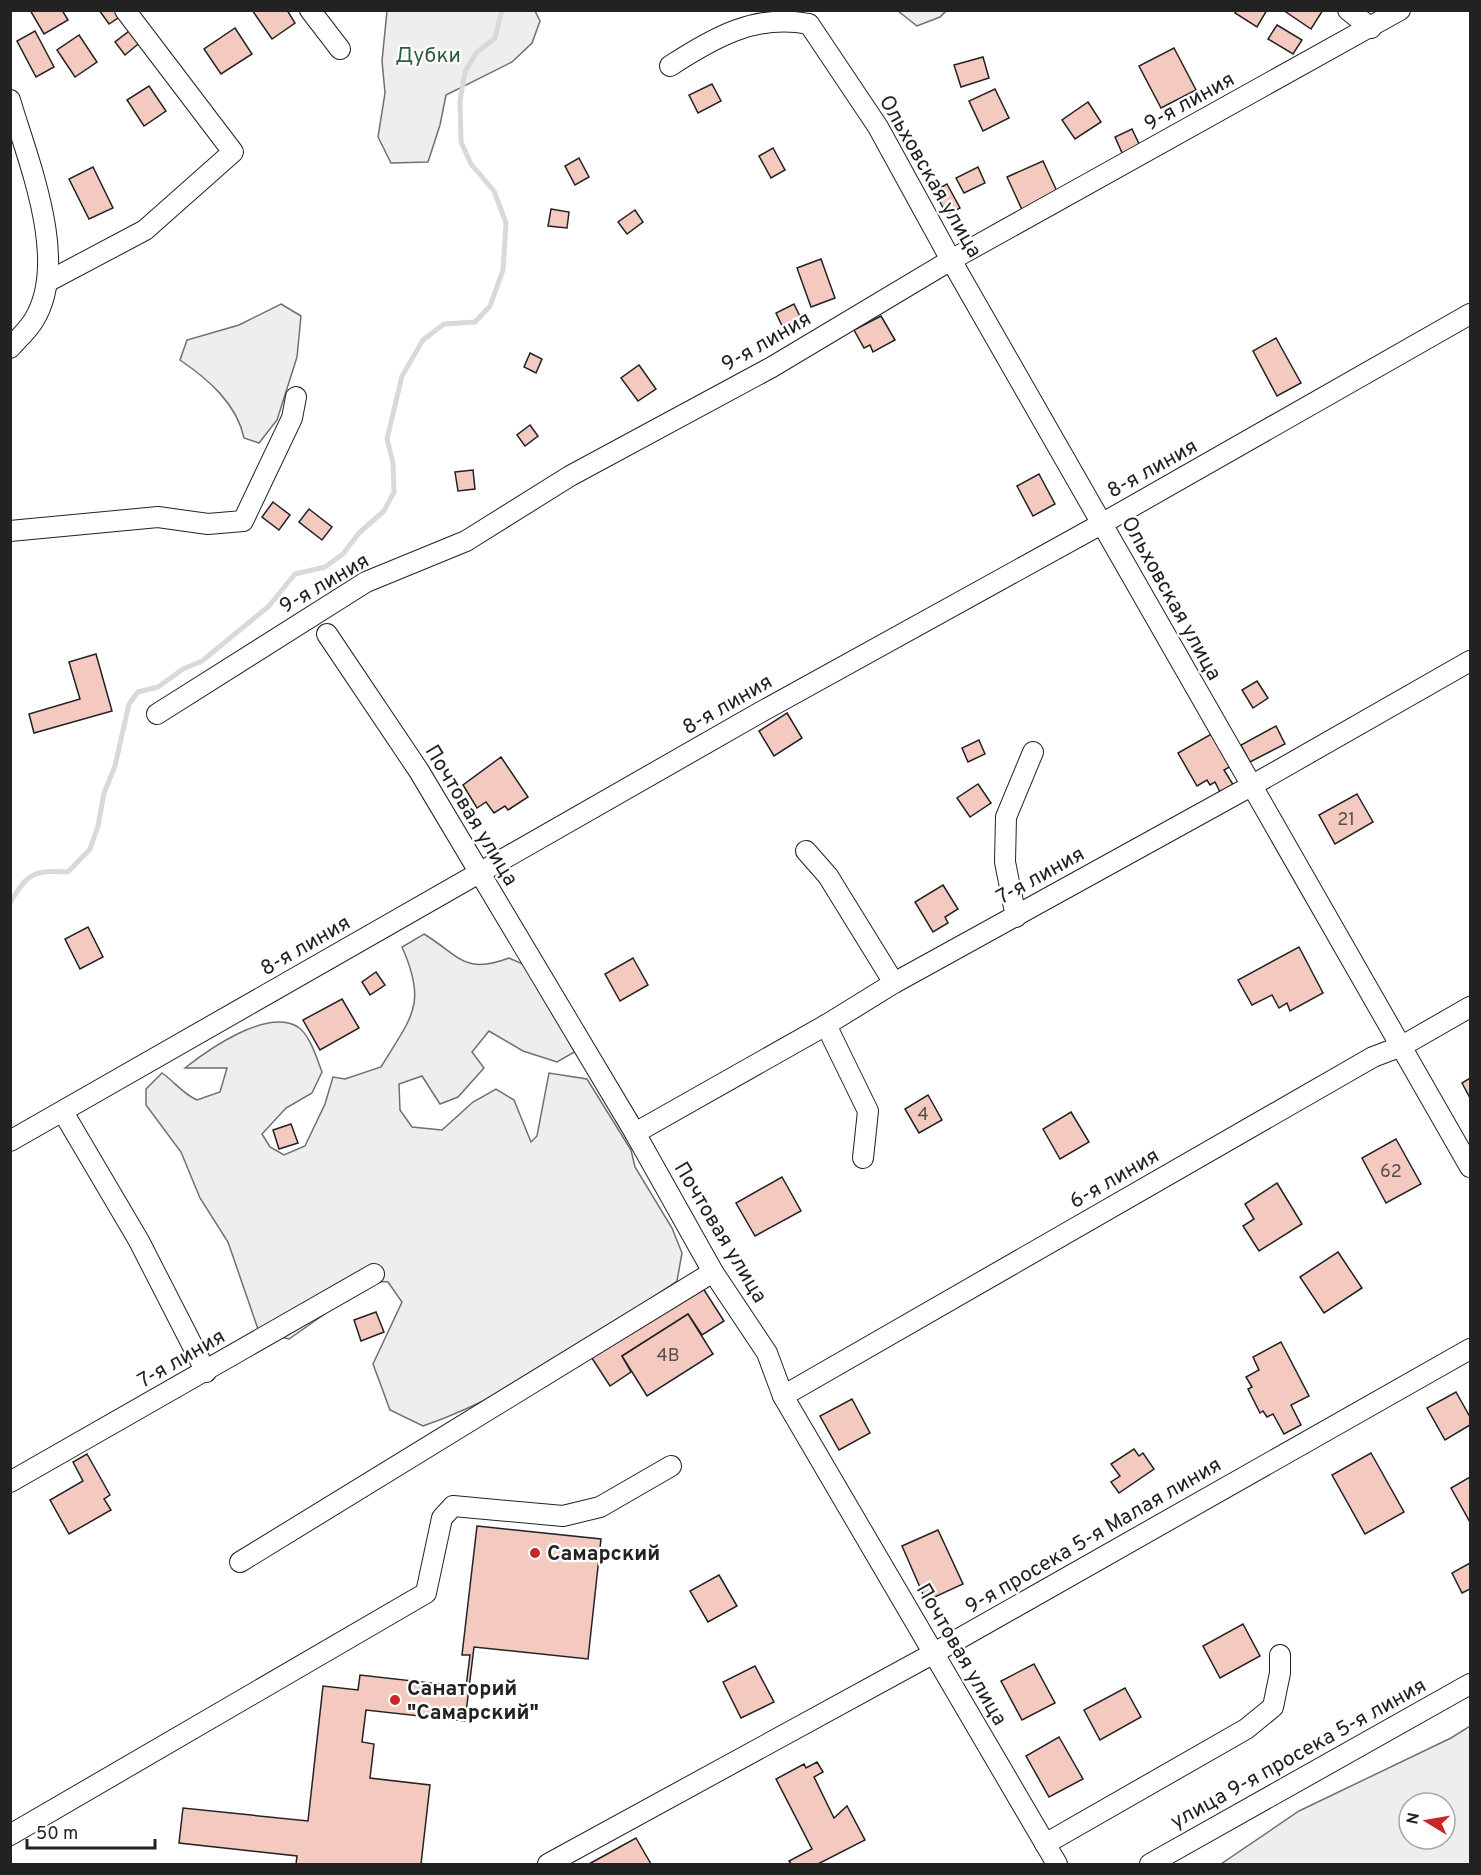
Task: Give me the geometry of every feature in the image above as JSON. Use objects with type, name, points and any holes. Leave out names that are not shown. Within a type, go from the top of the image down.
[{"type":"street","points":[[47,282],[145,230],[233,152],[125,10]]},
{"type":"street","points":[[310,10],[340,49]]},
{"type":"street","points":[[1348,10],[1371,27]]},
{"type":"street","name":"9-я линия","points":[[157,714],[366,582],[466,541],[570,476],[772,367],[951,260],[1401,10]]},
{"type":"street","name":"Ольховская улица","points":[[670,66],[695,49],[745,25],[790,20],[809,24],[878,127],[951,260],[1470,1167]]},
{"type":"street","points":[[10,100],[46,226],[47,282],[35,319],[10,348]]},
{"type":"street","name":"8-я линия","points":[[10,1141],[759,713],[1103,523],[1470,314]]},
{"type":"street","points":[[10,531],[158,517],[208,524],[243,520],[292,418],[296,397]]},
{"type":"street","name":"Почтовая улица","points":[[327,634],[419,771],[635,1133],[713,1272],[767,1353],[783,1396],[1057,1864]]},
{"type":"street","name":"7-я линия","points":[[635,1133],[826,1025],[894,982],[1251,786],[1470,661]]},
{"type":"street","points":[[1016,916],[1005,862],[1006,817],[1033,752]]},
{"type":"street","points":[[806,851],[828,876],[894,982]]},
{"type":"street","name":"6-я линия","points":[[783,1396],[1373,1057],[1402,1046],[1470,1007]]},
{"type":"street","points":[[826,1025],[868,1112],[863,1158]]},
{"type":"street","points":[[63,1112],[139,1241],[206,1372]]},
{"type":"street","points":[[240,1562],[713,1272]]},
{"type":"street","name":"7-я линия","points":[[10,1482],[374,1274]]},
{"type":"street","name":"9-я просека 5-я Малая линия","points":[[548,1864],[934,1653],[1470,1349]]},
{"type":"street","points":[[10,1836],[426,1593],[442,1518],[453,1506],[563,1516],[600,1507],[671,1466]]},
{"type":"street","points":[[1045,1844],[1246,1729],[1273,1707],[1280,1673],[1280,1655]]},
{"type":"street","name":"улица 9-я просека 5-я линия","points":[[1150,1864],[1470,1684]]},
{"type":"green space","name":"Дубки","points":[[387,11],[535,11],[540,21],[532,43],[512,62],[446,95],[440,125],[428,162],[391,163],[378,137],[385,93],[382,61]]},
{"type":"green space","points":[[898,11],[946,11],[940,17],[917,26]]},
{"type":"green space","points":[[281,304],[301,316],[297,357],[277,420],[259,443],[244,438],[235,414],[220,393],[180,360],[187,340],[239,325]]},
{"type":"green space","points":[[424,934],[463,961],[472,964],[482,965],[509,958],[532,968],[578,1050],[557,1062],[523,1051],[489,1031],[472,1052],[484,1068],[458,1097],[440,1104],[422,1076],[399,1084],[400,1110],[412,1127],[442,1130],[473,1102],[496,1089],[514,1100],[531,1142],[537,1136],[549,1073],[587,1079],[631,1150],[635,1167],[672,1228],[682,1253],[677,1281],[617,1322],[523,1380],[457,1413],[423,1426],[390,1410],[373,1364],[402,1302],[388,1282],[359,1280],[329,1311],[289,1339],[259,1332],[228,1242],[200,1198],[181,1152],[146,1105],[146,1089],[162,1073],[197,1100],[220,1092],[227,1068],[185,1068],[223,1042],[255,1027],[271,1023],[285,1023],[298,1027],[310,1041],[322,1072],[312,1093],[286,1108],[262,1134],[270,1147],[284,1155],[305,1146],[325,1104],[333,1077],[345,1079],[381,1067],[401,1035],[408,1022],[415,997],[410,967],[402,947]]},
{"type":"green space","points":[[1470,1726],[1470,1864],[1221,1864],[1299,1811],[1451,1738]]},
{"type":"building","points":[[30,10],[62,10],[68,20],[44,34]]},
{"type":"building","points":[[99,10],[121,10],[124,14],[109,24]]},
{"type":"building","points":[[252,10],[287,10],[295,23],[272,39]]},
{"type":"building","points":[[1236,10],[1267,10],[1257,27],[1235,13]]},
{"type":"building","points":[[1283,10],[1323,10],[1311,29]]},
{"type":"building","points":[[1277,25],[1302,40],[1293,54],[1268,39]]},
{"type":"building","points":[[133,28],[143,40],[125,55],[115,42]]},
{"type":"building","points":[[235,28],[252,54],[221,74],[204,49]]},
{"type":"building","points":[[35,31],[54,67],[36,77],[17,41]]},
{"type":"building","points":[[79,35],[97,62],[75,77],[57,50]]},
{"type":"building","points":[[1174,48],[1196,90],[1161,108],[1139,66]]},
{"type":"building","points":[[983,57],[989,78],[961,87],[954,65]]},
{"type":"building","points":[[712,84],[721,101],[698,113],[689,95]]},
{"type":"building","points":[[149,86],[166,111],[144,126],[127,100]]},
{"type":"building","points":[[995,89],[1009,118],[983,131],[969,101]]},
{"type":"building","points":[[1088,102],[1101,122],[1075,139],[1062,120]]},
{"type":"building","points":[[1132,129],[1140,146],[1123,155],[1115,137]]},
{"type":"building","points":[[773,148],[785,170],[771,178],[759,156]]},
{"type":"building","points":[[579,158],[589,177],[575,185],[565,166]]},
{"type":"building","points":[[1043,161],[1060,198],[1024,214],[1007,177]]},
{"type":"building","points":[[93,167],[113,208],[89,219],[69,179]]},
{"type":"building","points":[[978,167],[985,183],[964,193],[956,178]]},
{"type":"building","points":[[947,184],[960,208],[947,215],[934,191]]},
{"type":"building","points":[[551,209],[569,212],[567,228],[548,226]]},
{"type":"building","points":[[635,210],[643,222],[627,234],[618,222]]},
{"type":"building","points":[[821,259],[835,298],[811,307],[797,268]]},
{"type":"building","points":[[794,304],[804,325],[786,334],[776,313]]},
{"type":"building","points":[[881,316],[895,340],[873,352],[870,345],[864,348],[854,330]]},
{"type":"building","points":[[1276,338],[1301,383],[1277,396],[1253,351]]},
{"type":"building","points":[[530,353],[542,359],[536,373],[524,367]]},
{"type":"building","points":[[639,365],[656,389],[638,401],[621,378]]},
{"type":"building","points":[[530,425],[538,436],[525,446],[517,435]]},
{"type":"building","points":[[473,470],[475,489],[458,491],[455,472]]},
{"type":"building","points":[[1039,474],[1055,504],[1033,516],[1017,486]]},
{"type":"building","points":[[273,502],[290,515],[279,530],[262,517]]},
{"type":"building","points":[[309,509],[332,527],[322,540],[299,522]]},
{"type":"building","points":[[96,654],[112,711],[34,733],[29,714],[80,699],[69,662]]},
{"type":"building","points":[[1257,681],[1268,698],[1253,708],[1242,690]]},
{"type":"building","points":[[787,713],[802,738],[774,756],[759,731]]},
{"type":"building","points":[[1276,726],[1285,744],[1250,762],[1241,745]]},
{"type":"building","points":[[1215,732],[1233,765],[1224,770],[1234,786],[1221,794],[1215,782],[1210,785],[1207,780],[1197,786],[1178,753]]},
{"type":"building","points":[[979,740],[985,754],[968,762],[962,748]]},
{"type":"building","points":[[501,757],[528,797],[508,810],[505,806],[494,813],[486,802],[477,808],[463,785]]},
{"type":"building","points":[[978,784],[991,803],[970,817],[957,798]]},
{"type":"building","points":[[1357,794],[1373,822],[1335,844],[1319,815]]},
{"type":"building","points":[[943,885],[958,909],[945,917],[948,923],[933,932],[915,902]]},
{"type":"building","points":[[88,927],[103,957],[80,969],[65,939]]},
{"type":"building","points":[[1299,947],[1323,993],[1290,1011],[1287,1003],[1279,1008],[1272,995],[1252,1005],[1238,980]]},
{"type":"building","points":[[633,958],[648,985],[620,1001],[605,974]]},
{"type":"building","points":[[376,972],[385,985],[370,995],[362,982]]},
{"type":"building","points":[[342,999],[359,1028],[320,1050],[303,1020]]},
{"type":"building","points":[[1470,1078],[1470,1098],[1462,1083]]},
{"type":"building","points":[[928,1095],[942,1120],[919,1133],[905,1109]]},
{"type":"building","points":[[1071,1112],[1089,1142],[1060,1159],[1043,1129]]},
{"type":"building","points":[[291,1124],[298,1143],[279,1149],[273,1130]]},
{"type":"building","points":[[1396,1139],[1421,1184],[1386,1203],[1362,1158]]},
{"type":"building","points":[[782,1177],[801,1211],[755,1236],[736,1203]]},
{"type":"building","points":[[1277,1183],[1302,1224],[1259,1251],[1243,1226],[1254,1219],[1245,1204]]},
{"type":"building","points":[[1338,1252],[1362,1288],[1324,1313],[1300,1277]]},
{"type":"building","points":[[699,1282],[724,1321],[702,1335],[688,1314],[622,1356],[631,1372],[610,1386],[588,1352]]},
{"type":"building","points":[[376,1312],[384,1332],[361,1341],[354,1320]]},
{"type":"building","points":[[688,1314],[713,1354],[647,1396],[622,1356]]},
{"type":"building","points":[[1281,1342],[1309,1396],[1291,1405],[1301,1425],[1284,1434],[1273,1414],[1267,1417],[1263,1411],[1260,1413],[1248,1389],[1252,1387],[1246,1377],[1259,1370],[1253,1357]]},
{"type":"building","points":[[1456,1392],[1470,1417],[1470,1425],[1445,1440],[1427,1408]]},
{"type":"building","points":[[852,1399],[870,1433],[839,1450],[820,1416]]},
{"type":"building","points":[[1134,1449],[1139,1456],[1143,1453],[1154,1469],[1119,1493],[1111,1482],[1120,1476],[1111,1464]]},
{"type":"building","points":[[1371,1453],[1404,1512],[1365,1534],[1332,1475]]},
{"type":"building","points":[[87,1454],[110,1495],[104,1499],[111,1510],[69,1534],[50,1500],[83,1481],[73,1462]]},
{"type":"building","points":[[1470,1477],[1470,1522],[1451,1488]]},
{"type":"building","name":"Санаторий \"Самарский\"","points":[[477,1526],[601,1539],[588,1659],[474,1647],[465,1721],[366,1710],[362,1742],[374,1744],[370,1778],[430,1785],[421,1864],[296,1864],[297,1856],[179,1843],[183,1808],[308,1821],[323,1686],[358,1690],[360,1675],[466,1687],[470,1655],[462,1655]]},
{"type":"building","points":[[938,1530],[963,1584],[926,1601],[902,1546]]},
{"type":"building","points":[[1470,1563],[1470,1589],[1462,1593],[1452,1573]]},
{"type":"building","points":[[719,1575],[737,1606],[708,1622],[690,1591]]},
{"type":"building","points":[[1243,1624],[1260,1656],[1220,1678],[1203,1646]]},
{"type":"building","points":[[1034,1664],[1055,1703],[1022,1720],[1001,1681]]},
{"type":"building","points":[[755,1666],[774,1702],[741,1718],[723,1682]]},
{"type":"building","points":[[1125,1688],[1141,1717],[1100,1740],[1084,1710]]},
{"type":"building","points":[[1059,1737],[1083,1779],[1049,1797],[1026,1756]]},
{"type":"building","points":[[817,1762],[823,1772],[814,1777],[834,1818],[847,1806],[865,1840],[818,1864],[791,1864],[789,1861],[812,1849],[776,1779],[804,1764],[806,1768]]},
{"type":"building","points":[[636,1838],[651,1864],[589,1864]]},
{"type":"waterway","points":[[10,903],[27,879],[39,873],[68,872],[90,849],[98,826],[104,793],[115,766],[129,704],[138,692],[158,687],[183,669],[202,661],[269,606],[295,574],[325,567],[343,554],[359,533],[384,511],[394,492],[393,463],[387,439],[402,376],[423,340],[444,324],[475,322],[490,306],[503,270],[506,223],[494,191],[471,164],[461,142],[460,101],[465,72],[476,53],[495,38],[502,10]]},
{"type":"place","name":"Самарский","points":[[535,1553]]},
{"type":"place","name":"Санаторий \"Самарский\"","points":[[395,1700]]}]
